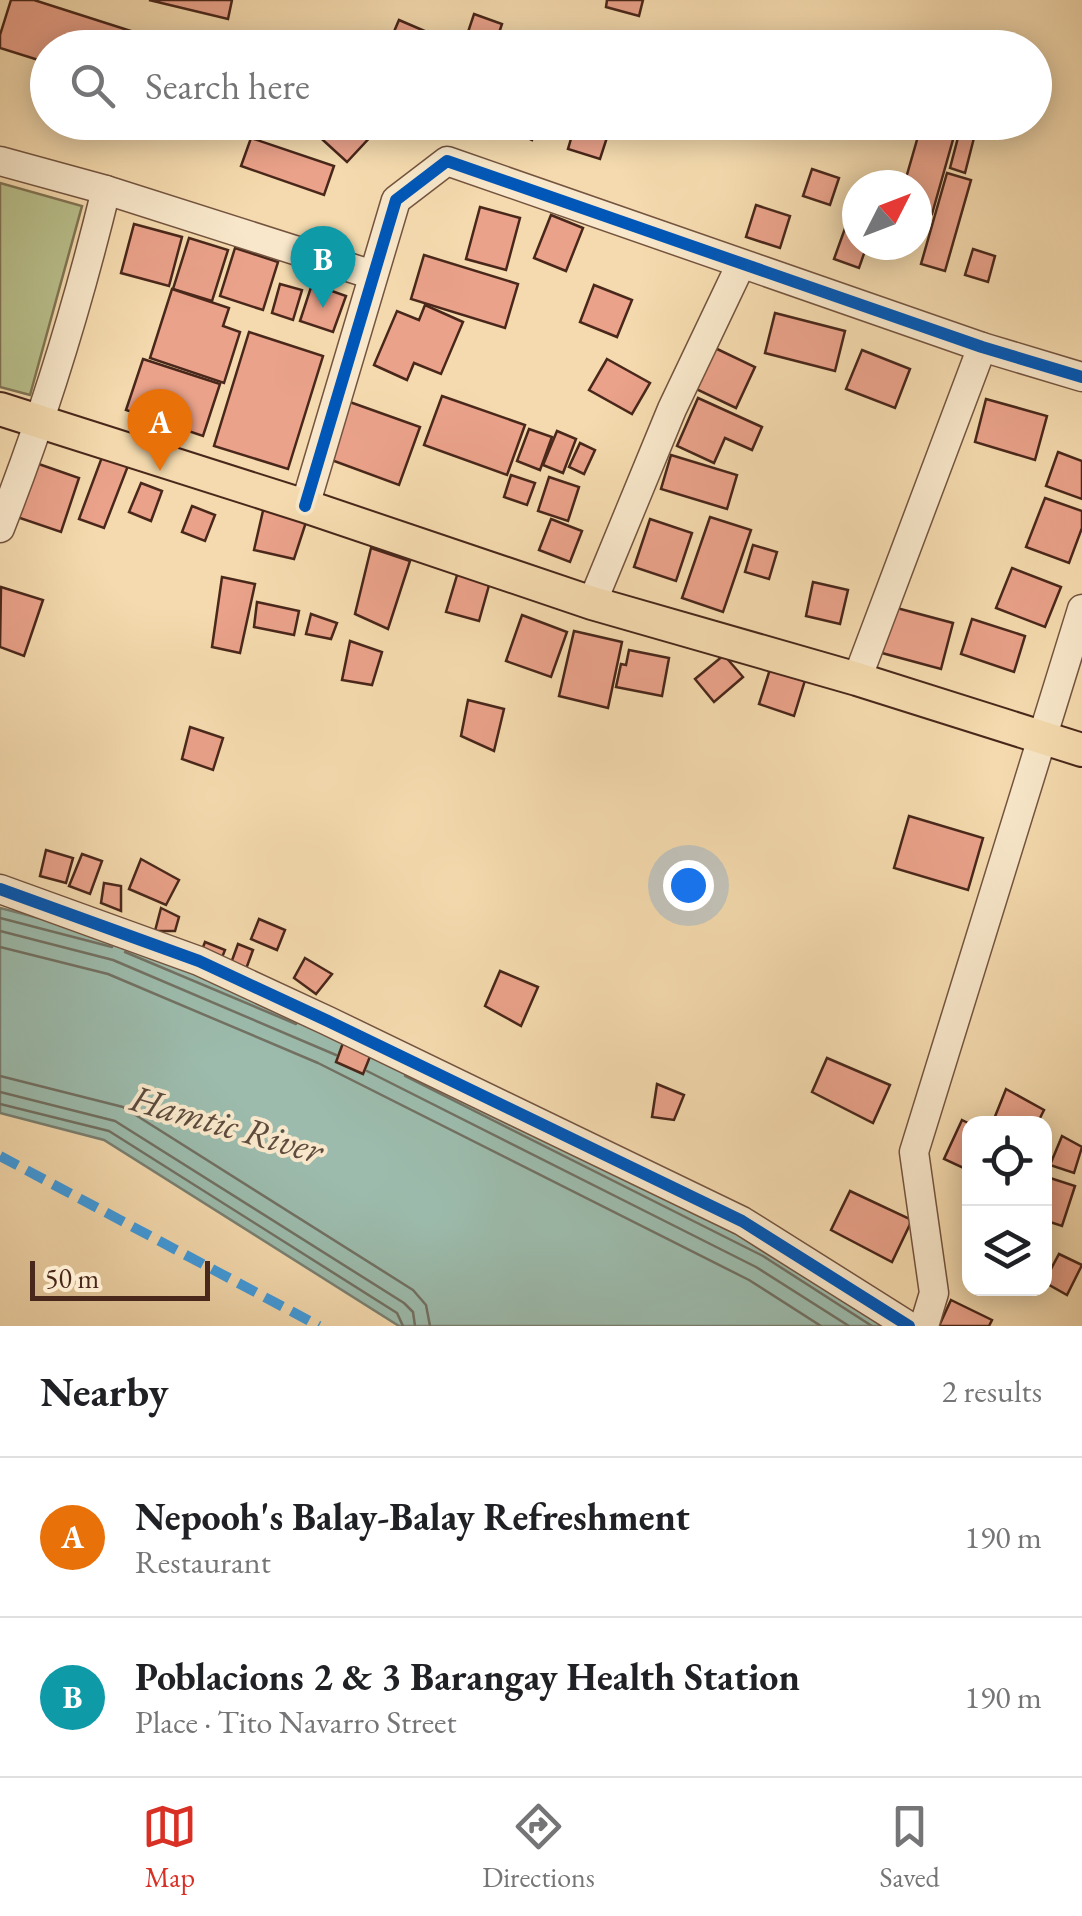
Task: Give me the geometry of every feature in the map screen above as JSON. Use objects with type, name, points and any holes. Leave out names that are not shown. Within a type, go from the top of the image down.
[{"type":"main road","points":[[0,409],[592,603],[1082,750]]},
{"type":"street","points":[[0,160],[373,275]]},
{"type":"street","points":[[305,506],[396,200],[447,161],[1082,377]]},
{"type":"street","points":[[0,528],[42,422],[78,304],[106,190]]},
{"type":"street","points":[[592,603],[672,409],[742,264]]},
{"type":"street","points":[[857,680],[982,346]]},
{"type":"street","points":[[924,1326],[934,1293],[914,1152],[1082,609]]},
{"type":"street","points":[[0,890],[200,962],[328,1021],[742,1221],[910,1326]]},
{"type":"green space","points":[[0,183],[82,206],[30,395],[0,387]]},
{"type":"water","name":"Hamtic River","points":[[0,908],[120,939],[334,1029],[768,1248],[891,1326],[399,1326],[104,1140],[0,1113]]},
{"type":"building","points":[[11,0],[34,0],[128,30],[30,30],[30,57],[0,48]]},
{"type":"building","points":[[149,0],[232,0],[228,19]]},
{"type":"building","points":[[607,0],[643,0],[639,16],[606,7]]},
{"type":"building","points":[[474,14],[502,24],[500,30],[469,30]]},
{"type":"building","points":[[399,20],[422,30],[395,30]]},
{"type":"building","points":[[250,140],[257,140],[334,166],[324,195],[241,166]]},
{"type":"building","points":[[323,140],[367,140],[347,162]]},
{"type":"building","points":[[571,140],[606,140],[600,159],[568,149]]},
{"type":"building","points":[[917,140],[953,140],[932,214],[932,170],[908,170]]},
{"type":"building","points":[[957,140],[973,140],[965,173],[950,168]]},
{"type":"building","points":[[812,169],[839,178],[830,205],[803,196]]},
{"type":"building","points":[[947,173],[971,180],[945,271],[921,264],[922,260],[932,260],[932,226]]},
{"type":"building","points":[[756,205],[790,216],[780,248],[746,237]]},
{"type":"building","points":[[480,207],[520,218],[506,270],[466,259]]},
{"type":"building","points":[[551,215],[583,228],[566,271],[534,258]]},
{"type":"building","points":[[134,224],[182,237],[169,286],[121,273]]},
{"type":"building","points":[[842,237],[842,260],[862,260],[859,268],[834,259]]},
{"type":"building","points":[[189,238],[228,250],[212,301],[173,289]]},
{"type":"building","points":[[235,248],[278,262],[263,310],[220,296]]},
{"type":"building","points":[[973,249],[995,256],[988,282],[965,275]]},
{"type":"building","points":[[424,255],[518,284],[505,328],[411,299]]},
{"type":"building","points":[[280,284],[302,290],[293,320],[272,313]]},
{"type":"building","points":[[312,284],[346,296],[333,332],[300,321]]},
{"type":"building","points":[[594,285],[632,300],[617,337],[580,322]]},
{"type":"building","points":[[172,289],[229,308],[223,326],[240,332],[224,383],[150,358]]},
{"type":"building","points":[[425,305],[463,322],[441,374],[414,363],[407,380],[374,365],[397,311],[419,320]]},
{"type":"building","points":[[775,313],[845,331],[835,371],[765,353]]},
{"type":"building","points":[[249,332],[323,356],[288,469],[214,446]]},
{"type":"building","points":[[715,348],[755,367],[736,408],[696,389]]},
{"type":"building","points":[[862,350],[910,369],[895,408],[846,389]]},
{"type":"building","points":[[143,359],[220,384],[203,436],[126,410]]},
{"type":"building","points":[[607,359],[650,383],[632,414],[589,390]]},
{"type":"building","points":[[442,396],[525,425],[507,475],[424,445]]},
{"type":"building","points":[[698,398],[762,427],[752,450],[725,438],[714,463],[677,446]]},
{"type":"building","points":[[986,399],[1047,416],[1035,460],[975,442]]},
{"type":"building","points":[[347,401],[420,427],[399,485],[326,458]]},
{"type":"building","points":[[529,429],[552,437],[540,470],[517,461]]},
{"type":"building","points":[[557,431],[576,439],[563,473],[543,465]]},
{"type":"building","points":[[580,443],[595,450],[584,474],[569,467]]},
{"type":"building","points":[[105,449],[131,458],[104,528],[79,519]]},
{"type":"building","points":[[1058,452],[1082,461],[1082,499],[1046,486]]},
{"type":"building","points":[[671,455],[737,475],[727,509],[661,489]]},
{"type":"building","points":[[33,462],[79,478],[61,532],[14,516]]},
{"type":"building","points":[[511,475],[535,483],[527,505],[504,497]]},
{"type":"building","points":[[549,477],[579,487],[568,521],[538,511]]},
{"type":"building","points":[[141,483],[162,491],[151,521],[129,512]]},
{"type":"building","points":[[1045,498],[1082,511],[1082,528],[1069,563],[1026,547]]},
{"type":"building","points":[[265,502],[308,516],[294,559],[254,550]]},
{"type":"building","points":[[192,506],[215,515],[205,541],[182,532]]},
{"type":"building","points":[[710,517],[751,530],[723,612],[682,598]]},
{"type":"building","points":[[551,519],[582,531],[570,562],[539,550]]},
{"type":"building","points":[[650,519],[692,533],[676,581],[634,567]]},
{"type":"building","points":[[753,545],[777,552],[769,579],[745,572]]},
{"type":"building","points":[[371,548],[410,561],[388,629],[355,614]]},
{"type":"building","points":[[461,562],[493,571],[479,621],[446,612]]},
{"type":"building","points":[[1012,568],[1061,587],[1045,627],[996,608]]},
{"type":"building","points":[[222,577],[255,584],[240,653],[212,647]]},
{"type":"building","points":[[813,582],[848,590],[840,624],[806,616]]},
{"type":"building","points":[[1,587],[43,600],[24,656],[0,647]]},
{"type":"building","points":[[257,602],[299,611],[294,635],[254,627]]},
{"type":"building","points":[[893,607],[953,623],[941,669],[882,653]]},
{"type":"building","points":[[311,614],[337,623],[331,639],[306,634]]},
{"type":"building","points":[[522,615],[567,632],[551,677],[506,661]]},
{"type":"building","points":[[972,619],[1025,636],[1014,672],[961,654]]},
{"type":"building","points":[[574,631],[622,642],[608,708],[559,696]]},
{"type":"building","points":[[350,641],[382,652],[372,685],[342,680]]},
{"type":"building","points":[[629,650],[669,658],[662,696],[616,687]]},
{"type":"building","points":[[724,655],[743,677],[714,702],[695,679]]},
{"type":"building","points":[[771,666],[806,677],[794,716],[759,704]]},
{"type":"building","points":[[468,700],[504,709],[494,751],[461,736]]},
{"type":"building","points":[[190,727],[223,738],[213,770],[182,759]]},
{"type":"building","points":[[909,816],[983,838],[968,890],[894,868]]},
{"type":"building","points":[[46,850],[73,858],[66,883],[40,876]]},
{"type":"building","points":[[82,854],[102,861],[90,894],[69,886]]},
{"type":"building","points":[[141,859],[179,880],[166,905],[129,889]]},
{"type":"building","points":[[104,883],[121,886],[121,911],[101,903]]},
{"type":"building","points":[[161,908],[179,917],[175,931],[155,931]]},
{"type":"building","points":[[259,919],[285,930],[277,950],[251,939]]},
{"type":"building","points":[[205,942],[225,950],[219,965],[199,958]]},
{"type":"building","points":[[238,944],[253,950],[246,969],[231,963]]},
{"type":"building","points":[[305,958],[332,974],[316,994],[294,978]]},
{"type":"building","points":[[500,971],[538,987],[521,1026],[485,1006]]},
{"type":"building","points":[[343,1043],[371,1054],[363,1074],[336,1062]]},
{"type":"building","points":[[827,1058],[890,1085],[873,1123],[812,1092]]},
{"type":"building","points":[[657,1084],[684,1095],[674,1120],[652,1117]]},
{"type":"building","points":[[1006,1089],[1044,1110],[1041,1116],[995,1116]]},
{"type":"building","points":[[962,1120],[962,1167],[944,1159]]},
{"type":"building","points":[[1062,1136],[1082,1147],[1074,1173],[1052,1166]]},
{"type":"building","points":[[1052,1179],[1075,1186],[1062,1226],[1052,1223]]},
{"type":"building","points":[[850,1191],[912,1220],[892,1262],[831,1230]]},
{"type":"building","points":[[1059,1254],[1082,1265],[1067,1295],[1052,1287],[1052,1267]]},
{"type":"building","points":[[951,1300],[992,1320],[989,1326],[939,1326]]},
{"type":"marked path","points":[[0,1156],[319,1326]]},
{"type":"cycle path","points":[[305,506],[396,200],[447,161],[982,347],[1082,377]]},
{"type":"cycle path","points":[[0,889],[199,961],[328,1021],[742,1221],[909,1326]]},
{"type":"place","name":"Poblacions 2 & 3 Barangay Health Station","points":[[323,308]]},
{"type":"place","name":"Nepooh's Balay-Balay Refreshment","points":[[160,471]]}]
